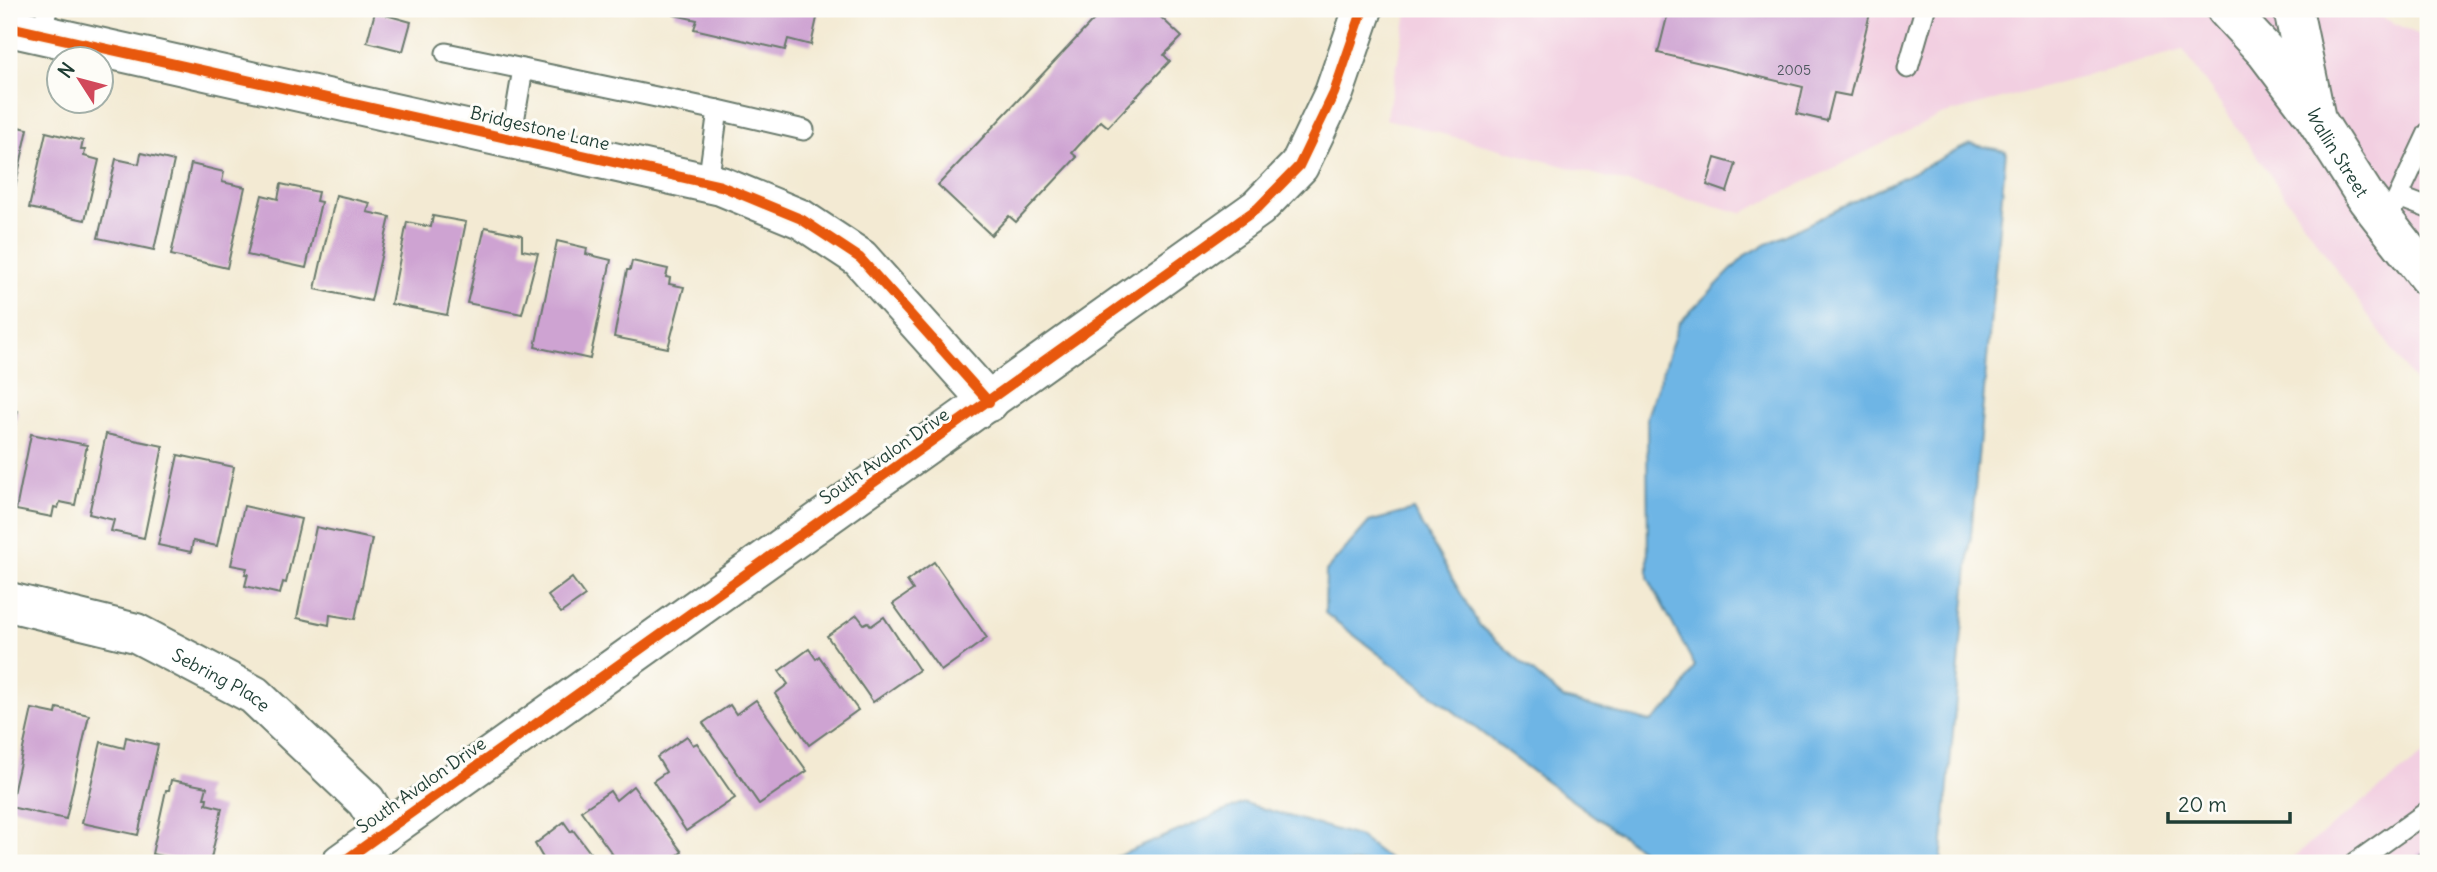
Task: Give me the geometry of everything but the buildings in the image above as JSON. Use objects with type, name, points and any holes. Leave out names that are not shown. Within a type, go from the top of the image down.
[{"type":"street","name":"South Avalon Drive","points":[[341,863],[1258,208],[1298,166],[1334,93],[1363,9]]},
{"type":"street","points":[[2226,9],[2266,52],[2316,119]]},
{"type":"street","name":"Wallin Street","points":[[2293,9],[2316,119],[2367,199],[2393,210],[2428,277]]},
{"type":"street","name":"Bridgestone Lane","points":[[33,24],[510,139],[721,186],[801,219],[860,258],[989,402]]},
{"type":"street","name":"Sebring Place","points":[[9,602],[136,633],[254,695],[366,801],[385,832]]},
{"type":"lane","points":[[1908,68],[1925,9]]},
{"type":"lane","points":[[446,53],[804,130]]},
{"type":"lane","points":[[510,139],[523,69]]},
{"type":"lane","points":[[708,183],[718,110]]},
{"type":"lane","points":[[2428,132],[2393,210],[2428,208]]},
{"type":"lane","points":[[2362,861],[2428,811]]},
{"type":"shaded area","points":[[1408,9],[2364,9],[2428,39],[2428,401],[2183,50],[1941,115],[1742,213],[1386,119]]},
{"type":"shaded area","points":[[2428,751],[2428,863],[2285,863]]},
{"type":"water","points":[[1970,144],[2006,151],[1941,863],[1660,863],[1545,781],[1325,613],[1326,571],[1369,522],[1413,510],[1479,625],[1564,699],[1651,722],[1676,700],[1695,666],[1648,578],[1647,417],[1679,323],[1747,254]]},
{"type":"water","points":[[1244,803],[1360,837],[1394,863],[1102,863]]},
{"type":"cycle path","points":[[341,863],[1258,208],[1299,166],[1334,93],[1363,9]]},
{"type":"cycle path","points":[[9,27],[721,186],[801,219],[860,258],[989,402]]}]
